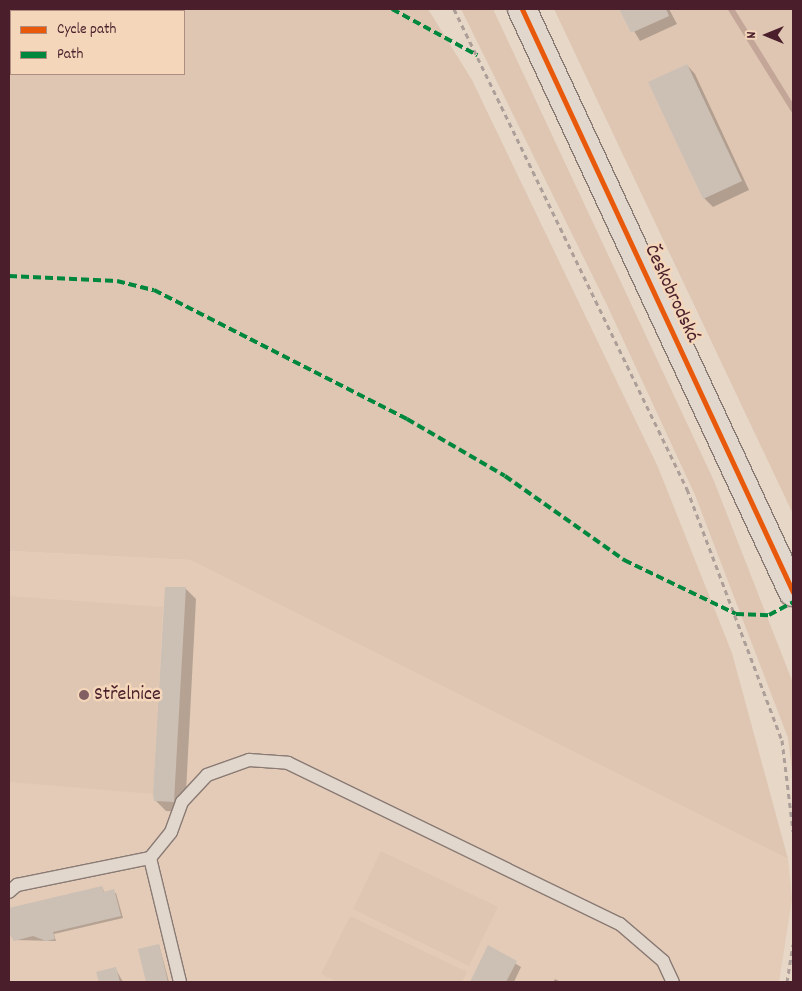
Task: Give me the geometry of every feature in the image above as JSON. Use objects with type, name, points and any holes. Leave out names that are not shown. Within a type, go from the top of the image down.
[{"type":"main road","name":"Českobrodská","points":[[522,9],[793,592]]},
{"type":"lane","points":[[9,892],[17,885],[150,858],[171,832],[182,802],[207,775],[249,760],[288,763],[620,924],[663,961],[673,982]]},
{"type":"lane","points":[[150,858],[180,982]]},
{"type":"path","points":[[454,9],[686,489],[782,740],[793,830]]},
{"type":"path","points":[[787,982],[793,944]]},
{"type":"shaded area","points":[[9,9],[428,9],[472,80],[658,467],[732,653],[788,859],[190,560],[9,551]]},
{"type":"shaded area","points":[[461,9],[493,9],[714,481],[793,683],[793,780],[788,738],[695,495],[607,305]]},
{"type":"shaded area","points":[[554,9],[619,9],[631,33],[669,16],[666,9],[793,9],[793,514]],"holes":[[[687,64],[742,181],[703,199],[649,82]]]},
{"type":"shaded area","points":[[9,551],[190,560],[788,859],[792,899],[779,982],[9,982]]},
{"type":"shaded area","name":"Střelnice","points":[[9,596],[163,607],[153,794],[9,782]]},
{"type":"shaded area","points":[[381,851],[498,907],[469,966],[353,909]]},
{"type":"shaded area","points":[[350,916],[467,972],[462,982],[338,982],[321,974]]},
{"type":"building","points":[[619,9],[666,9],[669,16],[631,33]]},
{"type":"building","points":[[687,64],[742,181],[703,199],[648,82]]},
{"type":"building","points":[[165,587],[186,587],[174,802],[154,801],[153,794]]},
{"type":"building","points":[[102,886],[104,892],[114,889],[121,916],[53,932],[55,939],[46,941],[33,936],[14,941],[9,934],[9,908]]},
{"type":"building","points":[[159,944],[168,982],[146,982],[138,949]]},
{"type":"building","points":[[488,945],[517,961],[506,982],[470,982]]},
{"type":"building","points":[[116,967],[120,982],[99,982],[96,972]]},
{"type":"waterway","points":[[731,9],[793,109]]},
{"type":"marked path","points":[[392,9],[477,55]]},
{"type":"marked path","points":[[9,276],[117,281],[154,290],[407,419],[505,476],[624,560],[736,614],[769,615],[793,602]]},
{"type":"cycle path","points":[[522,9],[793,592]]},
{"type":"place","name":"Střelnice","points":[[84,695]]}]
